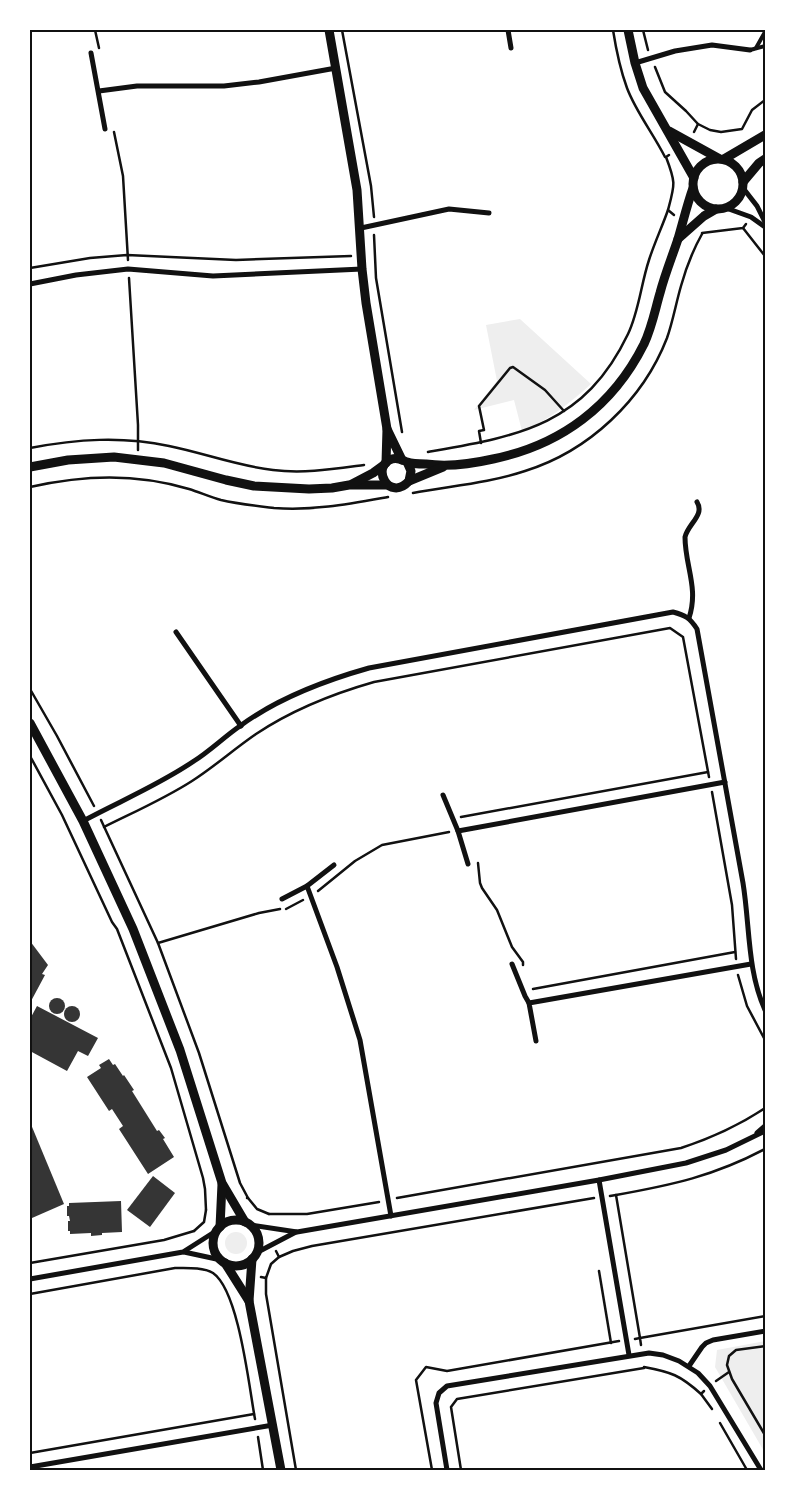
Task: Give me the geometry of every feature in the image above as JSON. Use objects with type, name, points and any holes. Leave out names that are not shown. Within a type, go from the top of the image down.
[{"type":"street","points":[[329,30],[357,190],[366,303],[387,429],[385,464],[382,476],[388,485]]},
{"type":"street","points":[[508,30],[511,48]]},
{"type":"street","points":[[628,30],[643,88],[694,178]]},
{"type":"street","points":[[635,63],[675,51],[712,45],[750,50]]},
{"type":"street","points":[[91,53],[105,129]]},
{"type":"street","points":[[99,91],[137,86],[224,86],[259,82],[336,68]]},
{"type":"street","points":[[669,131],[737,167],[743,185],[765,222]]},
{"type":"street","points":[[30,467],[92,457],[138,459],[164,463],[254,486],[308,489],[349,485],[388,485],[396,488],[443,467],[513,455],[535,448],[558,437],[583,420],[602,404],[630,369],[645,342],[654,319],[697,170],[710,160],[721,159],[765,136]]},
{"type":"street","points":[[726,208],[737,200],[743,185],[758,162],[765,159]]},
{"type":"street","points":[[693,188],[696,196],[708,207],[716,209],[726,208],[751,217],[765,227]]},
{"type":"street","points":[[361,228],[449,209],[488,213]]},
{"type":"street","points":[[678,239],[704,216],[716,209]]},
{"type":"street","points":[[30,284],[76,275],[128,269],[213,276],[362,269]]},
{"type":"street","points":[[387,429],[411,471],[410,481]]},
{"type":"street","points":[[349,485],[392,459],[443,467]]},
{"type":"street","points":[[689,618],[693,607],[694,594],[685,537],[686,531],[700,512],[697,502]]},
{"type":"street","points":[[83,822],[160,782],[195,761],[241,726],[272,706],[339,676],[369,668],[673,612],[684,615],[689,618],[697,629],[748,916],[751,964],[765,1010]]},
{"type":"street","points":[[176,632],[241,726]]},
{"type":"street","points":[[30,723],[83,822],[133,929],[164,1008],[199,1108],[222,1184],[258,1238],[249,1302],[281,1470]]},
{"type":"street","points":[[458,831],[725,782]]},
{"type":"street","points":[[443,795],[458,831],[468,864]]},
{"type":"street","points":[[282,899],[307,886],[334,865]]},
{"type":"street","points":[[307,886],[360,1040],[391,1216]]},
{"type":"street","points":[[512,964],[529,1003],[536,1041]]},
{"type":"street","points":[[529,1003],[751,964]]},
{"type":"street","points":[[748,1140],[765,1126]]},
{"type":"street","points":[[30,1279],[183,1252],[239,1266],[297,1232],[686,1163],[708,1157],[765,1131]]},
{"type":"street","points":[[598,1180],[628,1355]]},
{"type":"street","points":[[222,1184],[218,1229],[213,1243],[217,1255],[249,1302]]},
{"type":"street","points":[[183,1252],[232,1220],[297,1232]]},
{"type":"street","points":[[689,1366],[706,1343],[713,1340],[765,1331]]},
{"type":"street","points":[[447,1470],[436,1403],[439,1393],[446,1386],[649,1352],[664,1355],[689,1366],[698,1373],[710,1386],[761,1470]]},
{"type":"street","points":[[30,1467],[273,1425]]},
{"type":"lane","points":[[756,48],[765,32]]},
{"type":"lane","points":[[750,50],[765,46]]},
{"type":"path","points":[[95,30],[99,48]]},
{"type":"path","points":[[643,30],[646,46],[665,92],[698,124],[710,130],[720,132],[742,129],[752,110],[765,100]]},
{"type":"path","points":[[114,127],[122,176],[139,441],[138,459]]},
{"type":"path","points":[[427,452],[481,443],[527,431],[545,423],[583,396],[600,378],[629,333],[649,260],[668,210]]},
{"type":"path","points":[[743,228],[765,256]]},
{"type":"path","points":[[406,494],[525,472],[555,460],[606,426],[644,383],[660,353],[667,337],[688,263],[702,234]]},
{"type":"path","points":[[30,268],[90,258],[127,255],[236,260],[375,255]]},
{"type":"path","points":[[481,443],[479,431],[484,430],[479,406],[510,368],[513,367],[545,390],[564,411]]},
{"type":"path","points":[[30,448],[60,442],[101,438],[139,441],[168,446],[240,465],[275,470],[305,472],[368,464],[370,474]]},
{"type":"path","points":[[30,487],[60,480],[94,476],[120,477],[155,481],[188,488],[221,500],[274,508],[323,508],[390,497]]},
{"type":"path","points":[[373,485],[375,499]]},
{"type":"path","points":[[104,827],[172,794],[256,734],[282,718],[344,690],[374,682],[670,628],[683,637],[732,905],[737,967],[747,1006],[765,1040]]},
{"type":"path","points":[[30,756],[62,814],[117,930],[149,1011],[171,1068],[203,1178],[206,1210],[204,1222],[194,1231],[178,1237],[30,1263]]},
{"type":"path","points":[[453,819],[708,772]]},
{"type":"path","points":[[458,831],[382,845],[355,861],[312,897],[290,908],[259,914],[158,944],[222,1121],[240,1183],[257,1210],[269,1214],[307,1214],[681,1148],[710,1139],[737,1126],[765,1108]]},
{"type":"path","points":[[465,856],[474,855],[476,858],[482,888],[497,910],[512,947],[523,962],[523,969],[515,972]]},
{"type":"path","points":[[523,991],[735,952]]},
{"type":"path","points":[[296,1470],[266,1294],[266,1278],[271,1264],[279,1257],[312,1246],[616,1195],[681,1182],[730,1166],[765,1149]]},
{"type":"path","points":[[616,1195],[644,1368]]},
{"type":"path","points":[[234,1204],[248,1198]]},
{"type":"path","points":[[206,1210],[220,1207]]},
{"type":"path","points":[[269,1214],[270,1228]]},
{"type":"path","points":[[194,1231],[198,1243]]},
{"type":"path","points":[[274,1244],[279,1257]]},
{"type":"path","points":[[200,1255],[202,1270]]},
{"type":"path","points":[[30,1294],[175,1268],[202,1270],[212,1273],[224,1287],[234,1308],[238,1323],[263,1470]]},
{"type":"path","points":[[599,1271],[611,1343]]},
{"type":"path","points":[[251,1278],[266,1278]]},
{"type":"path","points":[[224,1287],[237,1282]]},
{"type":"path","points":[[640,1338],[765,1316]]},
{"type":"path","points":[[765,1346],[736,1350],[729,1356],[726,1364],[732,1379],[765,1435]]},
{"type":"path","points":[[462,1470],[451,1407],[457,1399],[644,1368],[662,1370],[685,1380],[701,1394],[714,1412]]},
{"type":"path","points":[[701,1394],[729,1372]]},
{"type":"path","points":[[30,1453],[254,1414]]},
{"type":"path","points":[[718,1420],[747,1470]]},
{"type":"shaded area","points":[[520,319],[591,384],[559,410],[541,422],[522,431],[514,400],[474,410],[497,381],[486,325]]},
{"type":"shaded area","points":[[236,1232],[244,1235],[247,1243],[244,1251],[236,1254],[228,1251],[225,1243],[228,1235]]},
{"type":"shaded area","points":[[765,1341],[765,1453],[715,1367],[717,1350]]},
{"type":"building","points":[[30,941],[48,965],[42,974],[45,975],[30,1003]]},
{"type":"building","points":[[57,998],[65,1006],[57,1014],[49,1006]]},
{"type":"building","points":[[37,1006],[98,1038],[88,1056],[78,1051],[67,1071],[30,1051],[30,1019]]},
{"type":"building","points":[[72,1006],[80,1014],[72,1022],[64,1014]]},
{"type":"building","points":[[109,1059],[124,1075],[134,1090],[132,1091],[157,1131],[159,1130],[165,1138],[163,1139],[174,1157],[148,1174],[119,1129],[123,1126],[112,1109],[109,1111],[87,1077],[101,1068],[99,1065]]},
{"type":"building","points":[[30,1122],[64,1204],[32,1218],[30,1213]]},
{"type":"building","points":[[153,1176],[175,1193],[150,1227],[127,1210]]},
{"type":"building","points":[[121,1201],[122,1232],[102,1233],[102,1235],[91,1236],[91,1233],[70,1234],[70,1231],[68,1231],[68,1221],[70,1221],[69,1216],[67,1216],[67,1206],[69,1206],[69,1203]]}]
